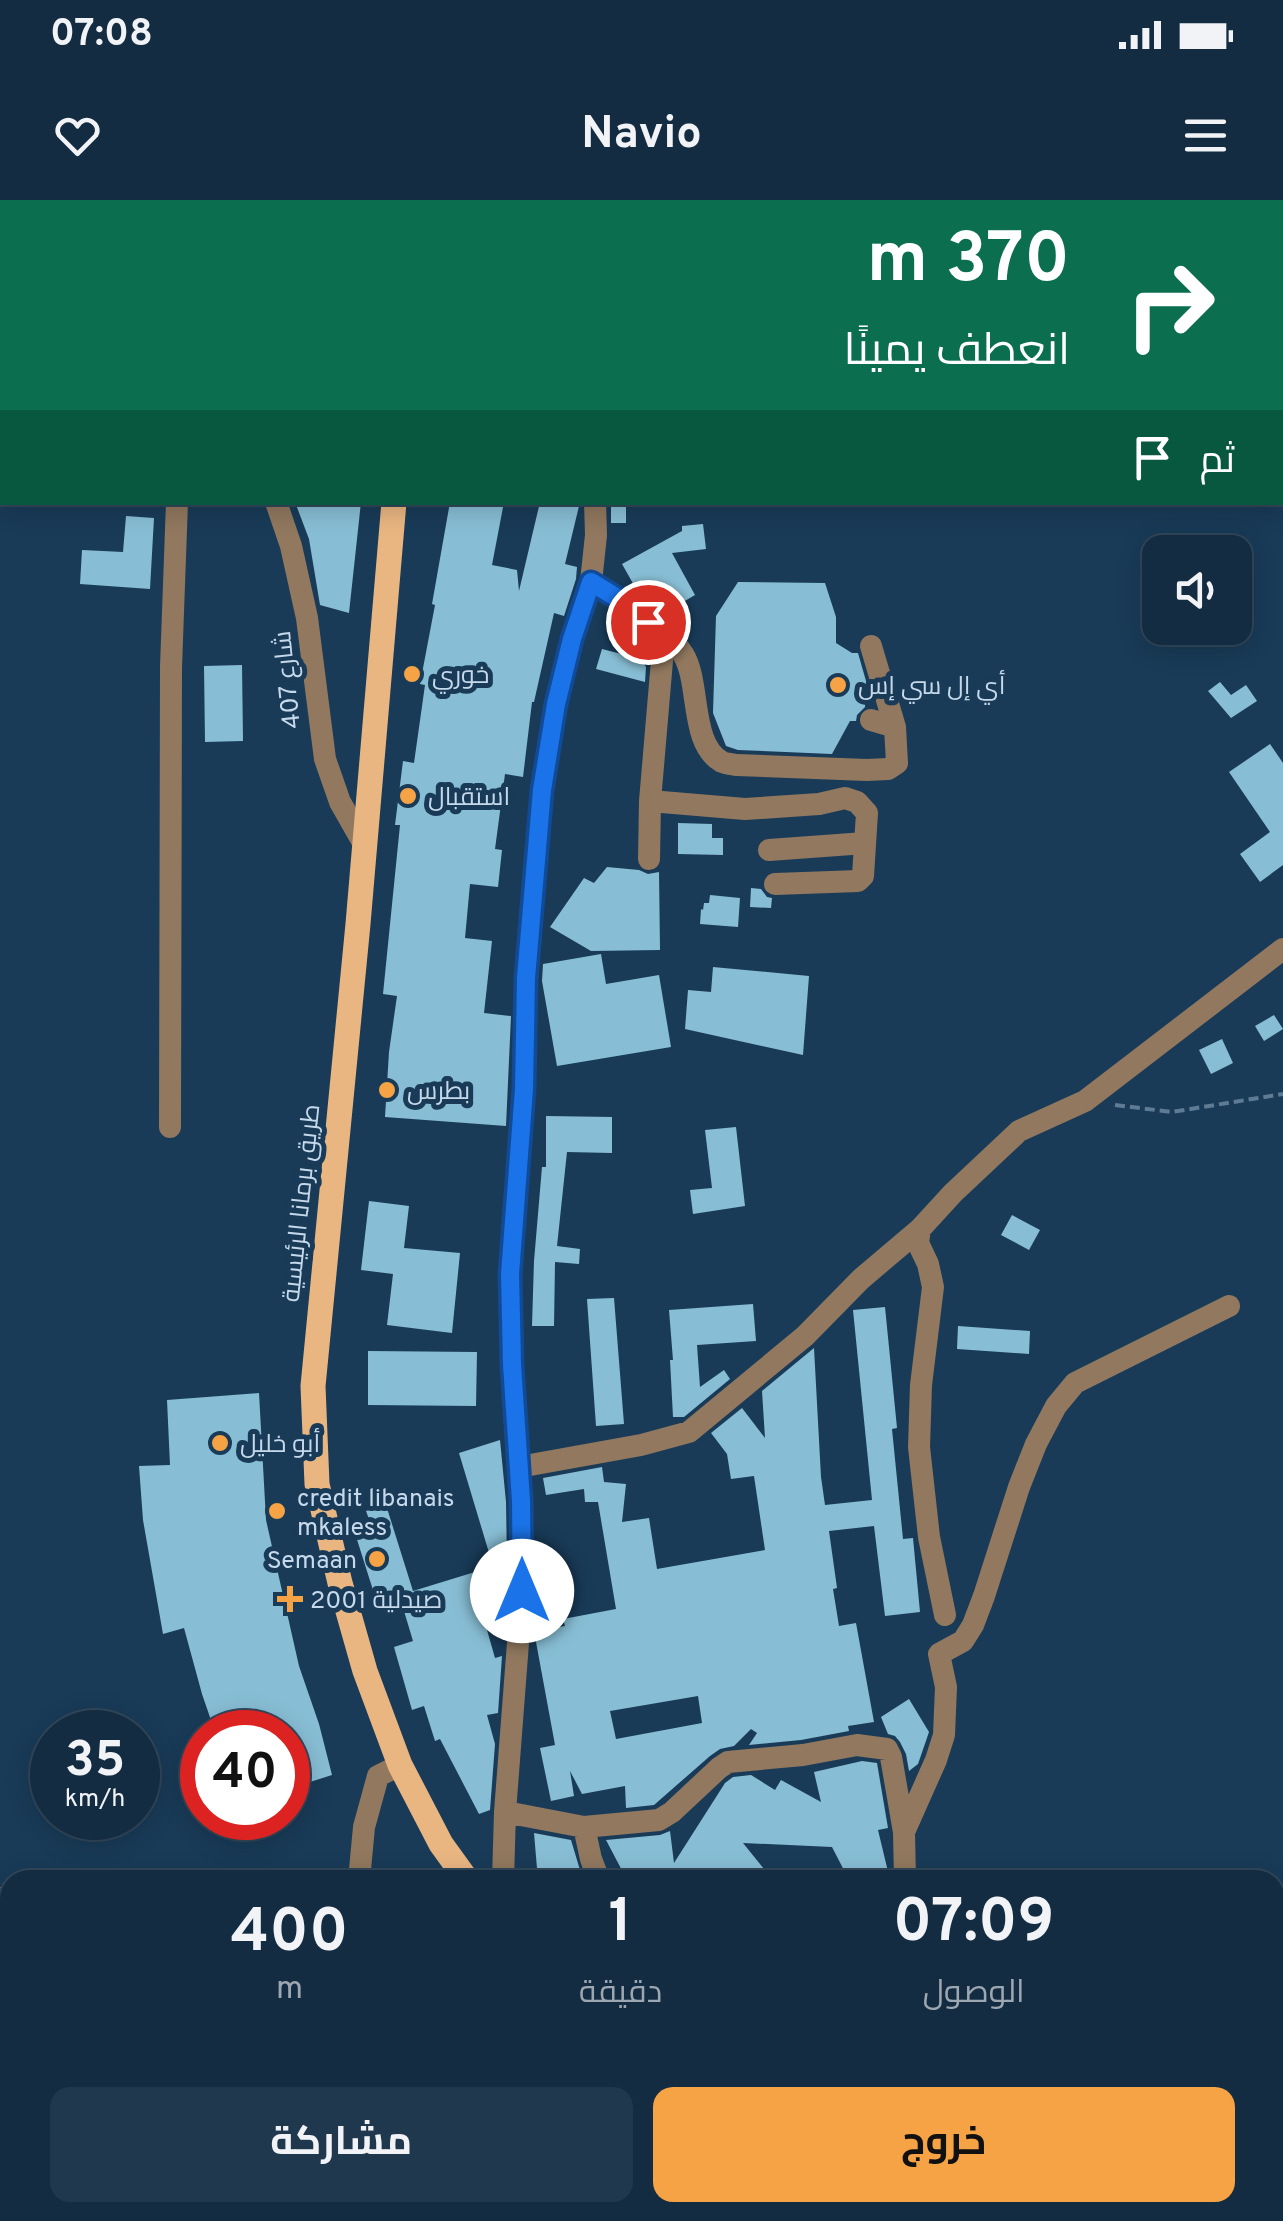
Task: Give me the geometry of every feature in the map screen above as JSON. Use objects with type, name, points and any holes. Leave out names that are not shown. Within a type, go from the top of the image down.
[{"type":"main road","name":"طريق برمانا الرئيسية","points":[[394,505],[312,1386],[317,1484],[365,1671],[400,1764],[441,1844],[460,1870]]},
{"type":"street","points":[[170,1127],[171,667],[177,505]]},
{"type":"street","name":"شارع 407","points":[[277,505],[307,618],[324,759],[340,802],[365,846]]},
{"type":"street","points":[[502,1870],[522,1591],[510,1274],[524,1089],[526,978],[542,790],[556,704],[591,582],[595,505]]},
{"type":"street","points":[[591,582],[632,607],[664,637],[672,639],[684,654],[692,674],[702,735],[722,762],[738,766],[888,770],[897,764],[895,727],[870,646]]},
{"type":"street","points":[[649,859],[664,637]]},
{"type":"street","points":[[870,720],[895,727]]},
{"type":"street","points":[[650,802],[745,810],[844,798],[857,802],[867,814],[863,876],[858,881],[775,884]]},
{"type":"street","points":[[769,850],[865,843]]},
{"type":"street","points":[[519,1467],[641,1445],[689,1432],[805,1336],[1020,1131],[1085,1101],[1283,949]]},
{"type":"street","points":[[920,1229],[918,1244],[934,1288],[921,1385],[920,1447],[928,1537],[945,1615]]},
{"type":"street","points":[[904,1832],[944,1734],[946,1687],[939,1654],[964,1641],[972,1625],[1019,1487],[1056,1406],[1075,1383],[1230,1306]]},
{"type":"street","points":[[505,1812],[584,1827],[659,1820],[728,1762],[804,1755],[857,1744],[887,1749],[904,1832],[905,1870]]},
{"type":"street","points":[[361,1870],[364,1827],[378,1776],[400,1764]]},
{"type":"street","points":[[584,1827],[595,1870]]},
{"type":"path","points":[[1085,1101],[1172,1112],[1283,1094]]},
{"type":"building","points":[[296,505],[361,505],[349,613],[320,605],[309,539]]},
{"type":"building","points":[[449,505],[503,505],[492,565],[517,570],[519,591],[539,505],[579,505],[565,564],[577,567],[576,579],[564,616],[554,613],[532,702],[523,777],[505,774],[495,849],[502,850],[498,887],[470,884],[465,938],[492,941],[484,1013],[511,1016],[506,1126],[385,1117],[397,996],[383,994],[400,825],[395,825],[403,761],[414,763],[425,685],[420,684],[435,605],[432,604]]},
{"type":"building","points":[[611,505],[626,505],[626,523],[611,523]]},
{"type":"building","points":[[126,516],[154,518],[150,589],[80,584],[82,550],[123,552]]},
{"type":"building","points":[[703,524],[706,549],[672,553],[695,595],[661,615],[639,594],[622,564],[682,531],[682,526]]},
{"type":"building","points":[[738,582],[825,583],[836,617],[836,643],[858,653],[866,681],[865,707],[856,721],[850,721],[832,754],[738,750],[726,746],[713,713],[716,616]]},
{"type":"building","points":[[602,649],[641,659],[646,667],[645,682],[596,669]]},
{"type":"building","points":[[242,665],[243,741],[205,742],[204,666]]},
{"type":"building","points":[[1220,682],[1231,695],[1246,685],[1257,701],[1231,718],[1208,691]]},
{"type":"building","points":[[1270,744],[1283,763],[1283,865],[1260,882],[1240,854],[1270,832],[1229,772]]},
{"type":"building","points":[[678,823],[712,824],[712,838],[723,838],[723,855],[678,854]]},
{"type":"building","points":[[607,867],[648,874],[659,872],[660,950],[591,951],[550,927],[584,878],[594,883]]},
{"type":"building","points":[[751,888],[761,889],[772,898],[771,908],[750,907]]},
{"type":"building","points":[[710,895],[740,898],[738,927],[700,924],[701,909],[709,903]]},
{"type":"building","points":[[601,954],[606,984],[659,975],[671,1047],[557,1066],[542,981],[543,964]]},
{"type":"building","points":[[713,967],[809,976],[803,1055],[685,1029],[688,990],[711,992]]},
{"type":"building","points":[[1274,1015],[1283,1029],[1264,1041],[1255,1026]]},
{"type":"building","points":[[1222,1039],[1233,1063],[1211,1074],[1199,1050]]},
{"type":"building","points":[[546,1116],[612,1117],[612,1153],[567,1152],[557,1246],[580,1249],[579,1264],[555,1262],[554,1326],[532,1326],[542,1167],[546,1167]]},
{"type":"building","points":[[736,1127],[745,1206],[693,1214],[690,1190],[712,1188],[705,1130]]},
{"type":"building","points":[[369,1201],[409,1206],[404,1248],[460,1253],[452,1333],[387,1325],[393,1274],[361,1270]]},
{"type":"building","points":[[1012,1215],[1040,1230],[1029,1250],[1001,1235]]},
{"type":"building","points":[[614,1298],[624,1424],[596,1426],[587,1299]]},
{"type":"building","points":[[753,1304],[756,1341],[697,1345],[700,1387],[724,1370],[730,1379],[684,1417],[673,1417],[669,1310]]},
{"type":"building","points":[[885,1307],[903,1539],[913,1538],[920,1612],[885,1616],[874,1526],[829,1531],[839,1626],[856,1623],[874,1722],[801,1740],[749,1745],[757,1733],[751,1729],[734,1746],[710,1756],[654,1805],[626,1808],[625,1786],[582,1794],[570,1771],[574,1796],[551,1801],[540,1748],[555,1745],[534,1631],[565,1626],[563,1619],[616,1609],[598,1502],[585,1502],[584,1489],[546,1495],[543,1478],[602,1467],[604,1482],[626,1484],[622,1522],[649,1518],[657,1569],[765,1550],[754,1476],[731,1479],[727,1454],[711,1433],[742,1408],[765,1438],[762,1391],[814,1348],[825,1505],[872,1500],[853,1310]],"holes":[[[698,1696],[702,1723],[616,1739],[610,1711]]]},
{"type":"building","points":[[958,1326],[1030,1331],[1029,1354],[957,1349]]},
{"type":"building","points":[[368,1351],[477,1352],[476,1406],[368,1405]]},
{"type":"building","points":[[259,1393],[266,1520],[299,1666],[332,1775],[310,1782],[310,1710],[207,1710],[184,1628],[163,1634],[143,1520],[139,1466],[170,1465],[167,1400]]},
{"type":"building","points":[[500,1440],[507,1562],[493,1566],[459,1453]]},
{"type":"building","points":[[386,1505],[413,1591],[501,1564],[507,1583],[506,1601],[481,1609],[495,1658],[502,1656],[498,1713],[487,1715],[495,1744],[490,1810],[479,1814],[440,1739],[435,1741],[424,1706],[412,1710],[394,1647],[413,1641],[404,1611],[400,1613],[398,1604],[379,1609],[353,1527],[370,1522],[366,1511]]},
{"type":"building","points":[[909,1699],[929,1732],[918,1764],[909,1771],[900,1742],[888,1734],[881,1717]]},
{"type":"building","points":[[862,1761],[877,1763],[888,1828],[878,1830],[888,1870],[844,1870],[832,1847],[743,1843],[765,1870],[622,1870],[606,1840],[670,1831],[674,1863],[725,1783],[733,1777],[751,1775],[775,1790],[781,1780],[821,1802],[814,1772]]},
{"type":"building","points":[[534,1833],[571,1840],[580,1870],[537,1870]]},
{"type":"place","name":"خوري","points":[[412,674]]},
{"type":"place","name":"أي إل سي إس","points":[[838,685]]},
{"type":"place","name":"استقبال","points":[[408,796]]},
{"type":"place","name":"بطرس","points":[[387,1090]]},
{"type":"place","name":"أبو خليل","points":[[220,1443]]},
{"type":"place","name":"credit libanais mkaless","points":[[277,1511]]},
{"type":"place","name":"Semaan","points":[[377,1559]]},
{"type":"place","name":"صيدلية 2001","points":[[290,1599]]},
{"type":"route","points":[[522,1591],[510,1274],[524,1089],[526,978],[542,790],[556,704],[591,582],[632,607],[648,622]]}]
